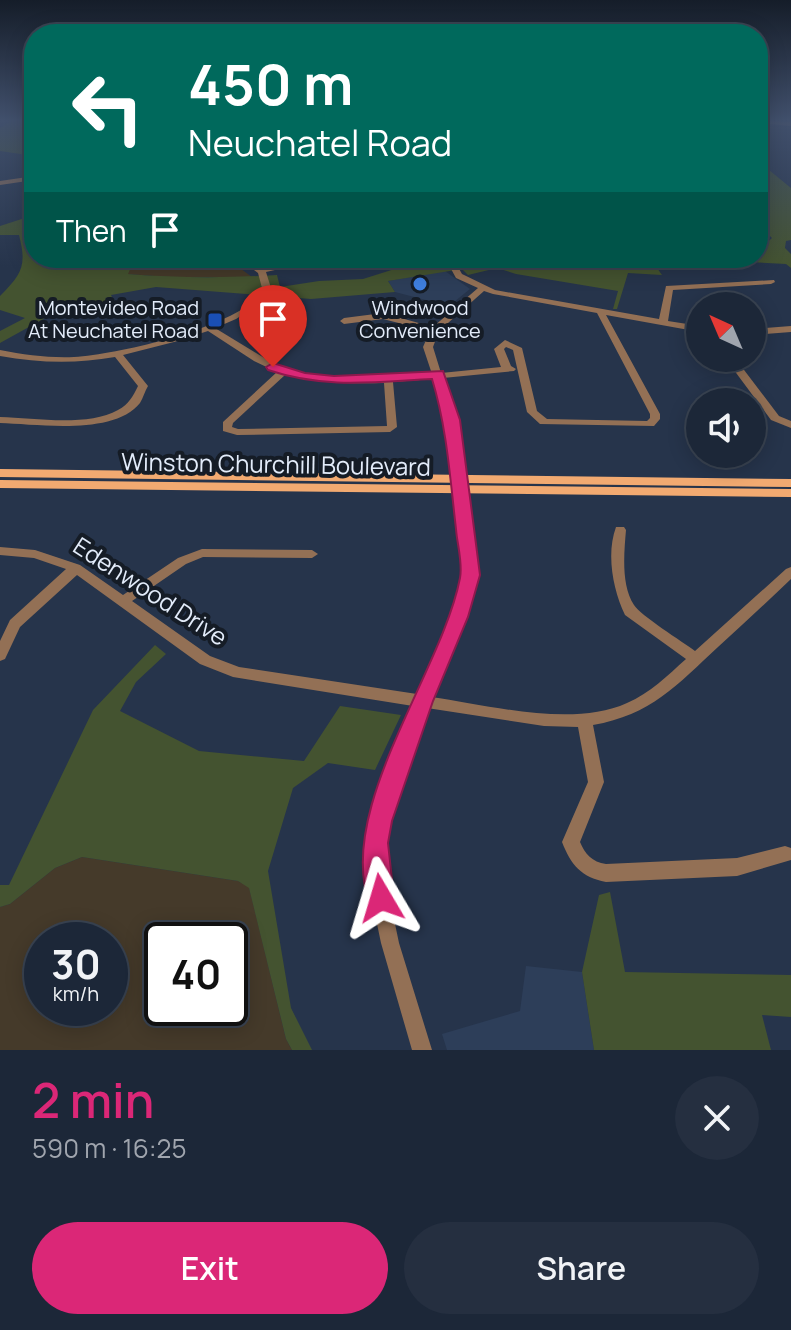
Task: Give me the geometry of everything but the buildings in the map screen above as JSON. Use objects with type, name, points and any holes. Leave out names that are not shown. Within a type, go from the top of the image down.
[{"type":"main road","name":"Winston Churchill Boulevard","points":[[0,473],[791,493]]},
{"type":"main road","name":"Winston Churchill Boulevard","points":[[0,484],[791,483]]},
{"type":"street","points":[[0,181],[24,177]]},
{"type":"street","points":[[0,353],[41,359],[118,355],[163,344],[241,313],[259,300],[266,289],[262,271],[257,268]]},
{"type":"street","points":[[262,271],[275,268]]},
{"type":"street","points":[[455,268],[459,276],[482,289],[686,327]]},
{"type":"street","points":[[663,323],[669,288],[771,282]]},
{"type":"street","points":[[422,1050],[390,943],[376,876],[375,843],[379,821],[422,701],[458,617],[470,575],[461,484],[448,401],[428,347],[435,330],[482,289]]},
{"type":"street","points":[[507,369],[499,349],[505,343],[517,348],[532,412],[544,422],[650,424],[655,414],[600,311]]},
{"type":"street","points":[[344,321],[383,316],[435,330]]},
{"type":"street","points":[[208,327],[263,363],[284,371],[334,380],[523,368]]},
{"type":"street","points":[[766,331],[791,329]]},
{"type":"street","points":[[0,420],[102,421],[126,411],[143,386],[118,355]]},
{"type":"street","points":[[284,371],[228,422],[227,429],[237,432],[386,430],[392,427],[388,378]]},
{"type":"street","points":[[740,372],[775,418],[791,425]]},
{"type":"street","points":[[620,530],[616,561],[630,611],[696,659]]},
{"type":"street","name":"Edenwood Drive","points":[[0,551],[35,554],[76,568],[205,660],[238,673],[544,720],[585,722],[615,716],[646,702],[791,572]]},
{"type":"street","points":[[123,601],[182,561],[202,553],[312,554]]},
{"type":"street","points":[[0,655],[15,624],[76,568]]},
{"type":"street","points":[[585,722],[596,782],[571,842],[578,859],[592,871],[737,867],[785,854]]},
{"type":"shaded area","points":[[131,268],[240,268],[252,277],[168,277],[127,274]]},
{"type":"shaded area","points":[[445,271],[470,289],[449,306],[395,292],[388,281]]},
{"type":"shaded area","points":[[82,857],[238,881],[249,887],[286,1039],[292,1050],[0,1050],[0,907],[10,904],[55,868]]},
{"type":"shaded area","points":[[526,966],[582,972],[594,1050],[447,1050],[442,1034],[520,1011]]},
{"type":"green space","points":[[768,169],[791,188],[791,240],[786,241],[785,248],[791,254],[791,268],[786,264],[768,263],[768,242],[772,238],[768,234]]},
{"type":"green space","points":[[24,218],[24,268],[131,268],[128,274],[202,277],[277,275],[280,287],[363,279],[398,268],[497,268],[468,275],[462,269],[388,281],[395,292],[311,299],[156,287],[111,295],[105,298],[109,301],[97,306],[94,302],[47,317],[0,343],[0,331],[25,318],[0,310],[0,296],[18,275],[22,255],[19,235],[0,235],[0,226]]},
{"type":"green space","points":[[497,268],[657,268],[662,275],[628,273],[617,309],[613,309],[618,291]]},
{"type":"green space","points":[[155,645],[166,654],[136,682],[120,711],[199,751],[304,761],[340,706],[401,715],[375,770],[328,763],[293,788],[268,871],[291,1008],[312,1050],[292,1050],[286,1039],[249,888],[238,881],[82,857],[55,868],[10,904],[0,907],[0,885],[9,885],[93,710]]},
{"type":"green space","points":[[610,892],[625,972],[791,975],[791,1017],[762,1015],[771,1050],[594,1050],[582,972],[599,895]]},
{"type":"place","name":"Windwood Convenience","points":[[420,284]]},
{"type":"place","name":"Montevideo Road At Neuchatel Road","points":[[215,320]]},
{"type":"route","points":[[273,367],[304,377],[334,380],[438,374],[452,420],[470,575],[458,617],[422,701],[379,821],[375,843],[376,876],[381,898]]}]
